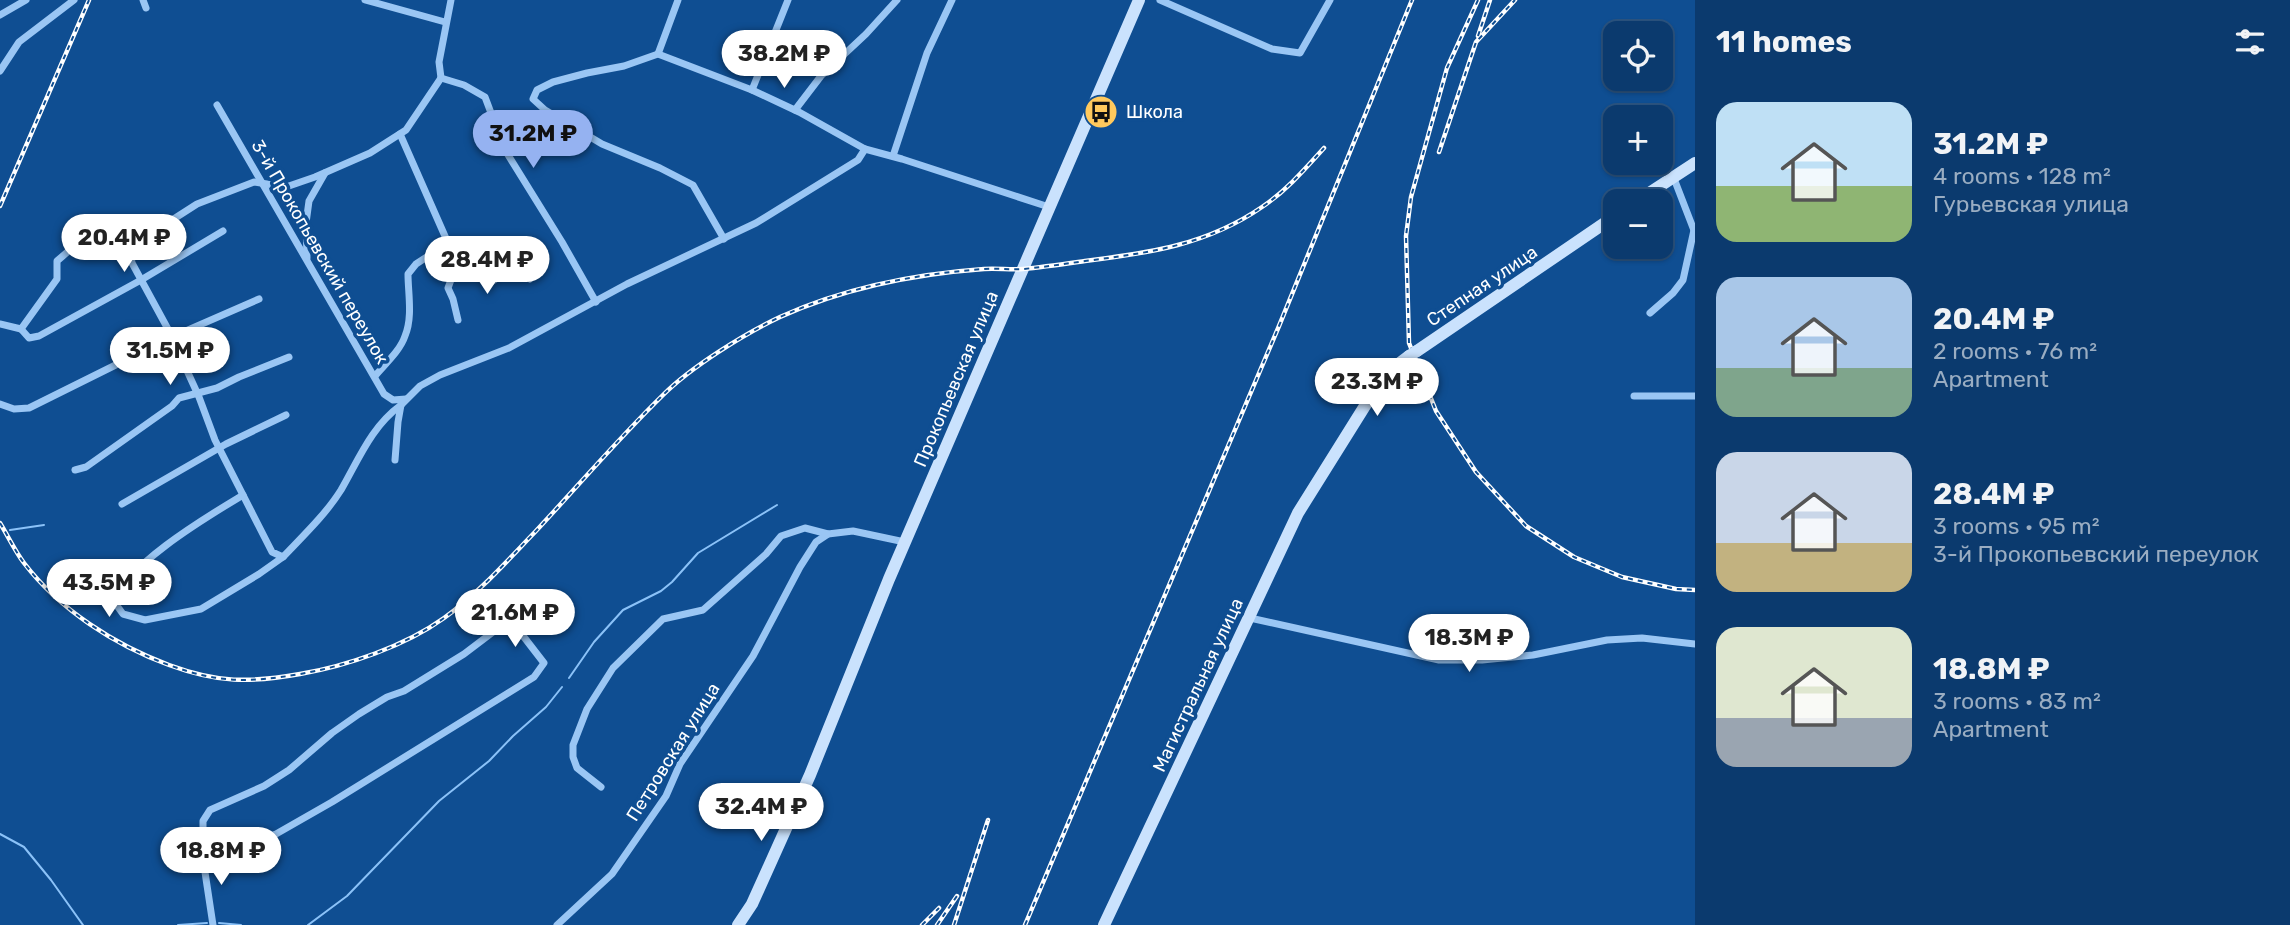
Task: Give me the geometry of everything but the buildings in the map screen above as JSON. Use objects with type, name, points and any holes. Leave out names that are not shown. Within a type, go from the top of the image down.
[{"type":"main road","name":"Прокопьевская улица","points":[[738,925],[752,904],[810,775],[889,579],[1139,0]]},
{"type":"main road","points":[[1654,189],[1695,163]]},
{"type":"main road","name":"Степная улица","points":[[1329,463],[1368,401],[1401,362],[1603,224]]},
{"type":"main road","name":"Магистральная улица","points":[[1104,925],[1298,513],[1329,463]]},
{"type":"street","points":[[0,16],[26,0]]},
{"type":"street","points":[[0,71],[19,42],[75,0]]},
{"type":"street","points":[[365,0],[445,22]]},
{"type":"street","points":[[132,263],[130,247],[197,204],[254,182],[286,187],[370,153],[406,130],[441,78],[439,62],[451,0]]},
{"type":"street","points":[[658,54],[678,0]]},
{"type":"street","points":[[752,90],[788,0]]},
{"type":"street","points":[[795,110],[821,76],[897,0]]},
{"type":"street","points":[[893,156],[927,53],[952,0]]},
{"type":"street","points":[[1160,0],[1272,49],[1300,52],[1330,0]]},
{"type":"street","points":[[724,239],[693,185],[602,144],[545,110],[533,99],[537,90],[553,82],[624,66],[658,54],[752,90],[795,110],[865,149],[1049,207]]},
{"type":"street","points":[[441,78],[464,85],[485,97],[505,149],[596,302]]},
{"type":"street","name":"3-й Прокопьевский переулок","points":[[217,105],[384,394],[393,400],[404,402]]},
{"type":"street","points":[[400,134],[448,243],[455,269],[448,288],[458,320]]},
{"type":"street","points":[[243,495],[190,528],[143,564],[117,594],[115,603],[123,614],[145,620],[201,608],[259,574],[283,556],[306,533],[340,492],[371,434],[420,386],[440,375],[509,348],[648,273],[756,223],[858,160],[865,149]]},
{"type":"street","points":[[307,262],[306,223],[309,201],[325,173]]},
{"type":"street","points":[[1650,313],[1683,280],[1694,232],[1673,176]]},
{"type":"street","points":[[21,330],[57,279],[57,261],[87,235],[106,223],[132,263],[172,337],[219,448],[272,552],[283,556]]},
{"type":"street","points":[[0,324],[21,330],[29,338],[39,336],[223,231]]},
{"type":"street","points":[[374,376],[390,359],[405,336],[409,302],[408,274],[416,264],[448,243]]},
{"type":"street","points":[[455,269],[491,282],[519,264],[530,279]]},
{"type":"street","points":[[0,404],[14,409],[29,408],[172,337],[260,299]]},
{"type":"street","points":[[75,470],[86,467],[172,406],[178,398],[217,388],[289,357]]},
{"type":"street","points":[[1634,396],[1695,396]]},
{"type":"street","points":[[396,460],[398,422],[404,402]]},
{"type":"street","points":[[122,504],[219,448],[286,415]]},
{"type":"street","points":[[601,787],[577,768],[573,745],[587,709],[613,668],[663,619],[703,610],[766,554],[781,536],[805,528],[828,534],[853,531],[900,541]]},
{"type":"street","name":"Петровская улица","points":[[557,925],[612,874],[666,796],[680,764],[753,656],[800,567],[816,542],[828,534]]},
{"type":"street","points":[[1250,618],[1439,660],[1482,660],[1533,655],[1607,640],[1642,638],[1695,644]]},
{"type":"street","points":[[204,850],[216,853],[276,834],[534,677],[544,663],[510,619],[464,653],[404,691],[387,697],[359,714],[289,770],[264,786],[210,810],[202,821],[203,859],[213,925]]},
{"type":"waterway","points":[[569,678],[594,642],[623,610],[661,591],[698,553],[777,505]]},
{"type":"waterway","points":[[10,530],[44,525]]},
{"type":"waterway","points":[[308,925],[347,896],[439,801],[489,761],[546,707],[562,687]]},
{"type":"waterway","points":[[0,834],[24,847],[83,925]]},
{"type":"waterway","points":[[178,925],[207,923]]},
{"type":"waterway","points":[[219,923],[241,925]]},
{"type":"railway","points":[[0,206],[89,0]]},
{"type":"railway","points":[[1025,925],[1279,326],[1412,0]]},
{"type":"railway","points":[[1478,0],[1447,68],[1411,197],[1406,236],[1409,343],[1436,411],[1476,472],[1526,526],[1574,557],[1622,577],[1676,589],[1695,590]]},
{"type":"railway","points":[[1478,36],[1490,0]]},
{"type":"railway","points":[[1439,152],[1476,42],[1515,0]]},
{"type":"railway","points":[[0,523],[24,563],[54,596],[90,624],[149,657],[187,671],[234,680],[282,677],[337,666],[394,646],[429,628],[456,609],[535,532],[663,395],[688,373],[766,324],[829,298],[880,284],[984,269],[1031,268],[1109,258],[1199,239],[1241,220],[1271,201],[1324,148]]},
{"type":"railway","points":[[954,925],[988,820]]},
{"type":"railway","points":[[937,925],[957,896]]},
{"type":"railway","points":[[922,925],[939,908]]},
{"type":"place","name":"Школа","points":[[1101,112]]}]
